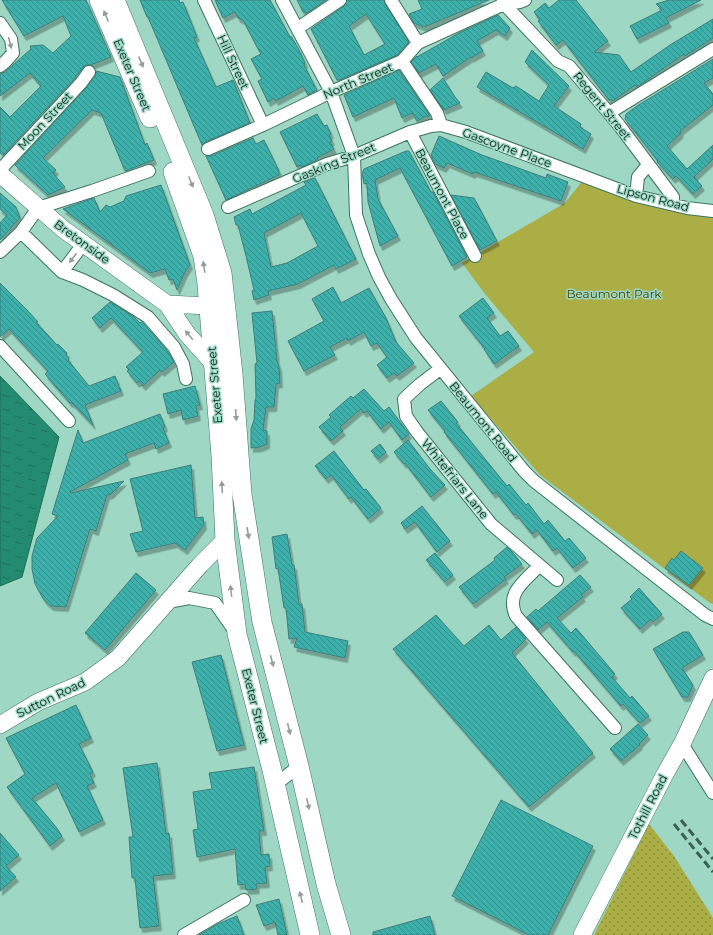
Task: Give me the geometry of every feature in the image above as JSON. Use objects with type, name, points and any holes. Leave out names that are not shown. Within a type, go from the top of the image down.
[{"type":"main road","name":"Exeter Street","points":[[99,0],[161,142],[185,204],[218,305],[242,494],[262,622],[299,766],[326,884],[341,935]]},
{"type":"main road","name":"Exeter Street","points":[[115,0],[204,215],[219,261],[218,305],[213,363],[221,456],[225,540],[237,634],[275,785],[310,935]]},
{"type":"main road","name":"Bretonside","points":[[0,174],[63,229],[167,304],[187,334],[213,363]]},
{"type":"main road","points":[[167,304],[218,305]]},
{"type":"main road","points":[[225,540],[233,526],[239,510],[242,494]]},
{"type":"main road","name":"Sutton Road","points":[[0,724],[38,702],[85,682],[118,658],[200,565],[225,540]]},
{"type":"main road","name":"Tothill Road","points":[[582,935],[682,744],[713,678]]},
{"type":"street","name":"Hill Street","points":[[204,0],[263,125]]},
{"type":"street","name":"Beaumont Road","points":[[282,0],[331,92],[354,156],[356,215],[368,254],[391,299],[416,338],[524,471],[534,481],[713,619]]},
{"type":"street","points":[[298,28],[340,0]]},
{"type":"street","points":[[390,0],[418,43]]},
{"type":"street","name":"North Street","points":[[208,149],[402,61],[418,43],[504,2],[520,2],[525,0]]},
{"type":"street","name":"Regent Street","points":[[504,2],[558,62],[569,66],[609,113],[673,197],[673,204]]},
{"type":"street","points":[[0,23],[11,39],[13,53],[0,66]]},
{"type":"street","points":[[609,113],[713,49]]},
{"type":"street","points":[[402,61],[437,113],[441,125]]},
{"type":"street","name":"Moon Street","points":[[0,170],[89,72]]},
{"type":"street","name":"Gasking Street","points":[[228,207],[327,164],[354,156],[410,132],[431,126],[441,125]]},
{"type":"street","name":"Gascoyne Place","points":[[441,125],[466,132],[572,172]]},
{"type":"street","name":"Beaumont Place","points":[[410,132],[475,256]]},
{"type":"street","points":[[636,196],[638,177],[648,165]]},
{"type":"street","points":[[0,252],[21,232],[38,208],[149,172]]},
{"type":"street","name":"Lipson Road","points":[[572,172],[636,196],[687,208],[713,212]]},
{"type":"street","points":[[21,232],[62,272],[83,280],[113,295],[148,317],[174,347],[183,364],[186,379]]},
{"type":"street","points":[[62,272],[84,243]]},
{"type":"street","points":[[0,346],[69,421]]},
{"type":"street","name":"Whitefriars Lane","points":[[440,369],[418,385],[404,399],[406,416],[417,432],[491,524],[557,580]]},
{"type":"street","points":[[540,566],[517,589],[513,597],[512,608],[516,616],[615,728]]},
{"type":"street","points":[[168,602],[189,598],[215,603],[237,634]]},
{"type":"street","points":[[682,744],[713,793]]},
{"type":"street","points":[[275,785],[299,766]]},
{"type":"street","points":[[184,935],[244,900]]},
{"type":"green space","name":"Beaumont Park","points":[[584,179],[713,214],[713,604],[540,475],[471,396],[534,352],[485,294],[462,263],[565,203]]},
{"type":"green space","points":[[649,824],[674,856],[713,918],[713,935],[594,935]]},
{"type":"water","points":[[0,376],[59,437],[22,577],[0,586]]},
{"type":"building","points":[[2,0],[86,0],[111,57],[83,67],[75,78],[3,155],[0,153],[0,107],[10,117],[41,86],[30,73],[0,96],[0,74],[5,72],[31,49],[30,46],[43,45],[53,53],[71,36],[63,16],[24,36]]},
{"type":"building","points":[[140,0],[179,0],[180,3],[183,2],[197,37],[194,38],[216,87],[233,80],[250,123],[205,142],[202,145]]},
{"type":"building","points":[[215,0],[270,0],[290,37],[291,36],[298,48],[305,63],[304,65],[317,90],[308,95],[303,86],[276,101],[274,98],[268,102],[258,81],[262,79],[251,59],[261,54],[243,20],[238,18],[235,12],[223,18]]},
{"type":"building","points":[[297,0],[326,0],[307,13],[303,12]]},
{"type":"building","points":[[347,0],[384,0],[409,42],[397,55],[337,80],[311,29],[344,6]],"holes":[[[366,14],[385,44],[364,55],[349,26]]]},
{"type":"building","points":[[418,0],[489,0],[424,27],[414,23],[409,14],[422,9]]},
{"type":"building","points":[[559,0],[576,0],[608,41],[594,52],[619,55],[631,72],[670,45],[713,19],[713,38],[685,56],[684,54],[637,87],[635,85],[614,100],[609,100],[563,40],[556,45],[538,21],[540,20],[534,12],[545,3],[549,8]]},
{"type":"building","points":[[669,0],[701,0],[666,18],[669,23],[637,39],[630,26],[662,10],[656,4]]},
{"type":"building","points":[[498,15],[510,28],[505,36],[496,30],[477,41],[483,51],[471,57],[443,76],[436,64],[419,73],[411,62],[417,56],[459,33]]},
{"type":"building","points":[[532,50],[569,86],[554,106],[581,124],[580,127],[591,134],[583,149],[477,87],[486,72],[513,88],[516,86],[539,101],[549,85],[525,62]]},
{"type":"building","points":[[713,59],[713,78],[704,83],[713,94],[713,105],[680,131],[681,133],[667,146],[687,169],[713,145],[713,159],[694,177],[702,186],[693,194],[676,176],[673,179],[657,162],[658,161],[625,119],[626,114],[637,106]]},
{"type":"building","points":[[399,70],[430,116],[424,117],[417,121],[412,113],[402,118],[394,98],[353,117],[344,95]]},
{"type":"building","points":[[96,71],[120,77],[145,145],[147,143],[154,160],[125,171],[101,113],[92,110],[43,158],[56,170],[53,173],[65,187],[48,195],[15,165],[86,88],[95,76]]},
{"type":"building","points":[[443,78],[460,103],[444,110],[430,90]]},
{"type":"building","points":[[317,114],[324,126],[327,125],[331,134],[329,135],[332,141],[330,142],[334,149],[317,158],[318,159],[313,162],[302,167],[301,165],[297,167],[280,132]]},
{"type":"building","points":[[439,136],[482,155],[546,178],[547,174],[568,182],[561,201],[474,172],[473,174],[447,163],[444,168],[435,164],[431,155]]},
{"type":"building","points":[[253,138],[256,144],[264,140],[279,171],[279,175],[226,200],[206,156],[211,156]]},
{"type":"building","points":[[409,151],[431,192],[433,192],[467,257],[452,266],[400,168],[375,180],[378,199],[398,236],[380,246],[368,202],[367,183],[364,184],[362,173],[364,169]]},
{"type":"building","points":[[315,178],[356,259],[336,269],[334,265],[298,284],[268,291],[269,295],[254,300],[252,291],[254,290],[246,256],[238,225],[236,225],[234,217],[250,209],[252,214],[306,185],[304,182]],"holes":[[[301,213],[318,246],[287,263],[271,267],[264,233]]]},
{"type":"building","points":[[161,185],[190,265],[185,272],[177,290],[173,279],[169,280],[165,269],[150,273],[63,209],[94,198],[100,212],[106,205],[110,207],[124,201],[126,196]]},
{"type":"building","points":[[0,193],[16,207],[20,218],[0,240],[0,223],[7,215],[0,209]]},
{"type":"building","points":[[451,195],[474,198],[497,241],[480,250]]},
{"type":"building","points":[[0,283],[27,310],[57,345],[58,344],[67,353],[66,355],[69,359],[68,360],[89,386],[115,376],[121,391],[85,405],[93,425],[72,403],[70,403],[45,374],[48,371],[9,329],[0,337]]},
{"type":"building","points":[[333,287],[341,303],[369,288],[386,318],[396,342],[414,363],[397,376],[394,373],[387,378],[377,365],[387,357],[377,343],[371,346],[364,332],[348,341],[347,338],[330,347],[335,355],[304,371],[288,341],[324,321],[312,299]]},
{"type":"building","points":[[483,298],[494,313],[487,318],[500,336],[508,331],[519,346],[494,364],[485,349],[459,316]]},
{"type":"building","points":[[110,302],[134,317],[140,323],[143,323],[166,349],[174,362],[162,372],[160,370],[143,386],[139,381],[137,383],[127,371],[129,370],[126,367],[143,352],[111,318],[100,328],[92,318]]},
{"type":"building","points":[[272,311],[280,383],[276,384],[274,407],[266,407],[263,430],[267,431],[267,444],[260,447],[251,448],[251,429],[254,420],[256,398],[255,364],[257,363],[252,313]]},
{"type":"building","points":[[195,386],[200,405],[196,406],[198,416],[183,420],[181,410],[168,414],[163,394]]},
{"type":"building","points":[[364,389],[384,411],[389,407],[409,434],[402,440],[389,422],[381,429],[367,411],[364,413],[361,409],[340,427],[343,431],[331,441],[319,427],[331,417],[329,415],[351,396],[353,398]]},
{"type":"building","points":[[441,401],[458,422],[456,423],[507,486],[509,484],[526,505],[528,503],[544,524],[548,520],[565,541],[569,538],[586,558],[573,568],[557,548],[553,551],[537,530],[532,534],[516,514],[514,515],[496,492],[493,494],[428,410]]},
{"type":"building","points":[[160,414],[165,427],[163,428],[169,443],[156,449],[154,443],[125,454],[128,460],[70,492],[124,481],[111,494],[107,495],[96,531],[90,529],[66,607],[51,606],[44,600],[35,584],[32,569],[32,556],[37,538],[58,516],[52,514],[78,430],[83,443]]},
{"type":"building","points":[[408,440],[430,469],[445,485],[431,497],[405,463],[404,464],[394,452]]},
{"type":"building","points":[[380,444],[386,452],[378,459],[371,451]]},
{"type":"building","points":[[334,451],[364,490],[366,489],[381,508],[368,519],[351,497],[349,499],[331,475],[326,479],[315,466]]},
{"type":"building","points":[[191,465],[195,518],[203,517],[204,525],[185,550],[175,543],[136,552],[130,534],[143,531],[130,479]]},
{"type":"building","points":[[422,506],[450,541],[437,552],[415,522],[405,529],[401,523]]},
{"type":"building","points":[[287,534],[292,565],[294,565],[299,604],[302,604],[305,632],[348,641],[345,658],[294,647],[297,638],[289,639],[286,608],[284,608],[278,568],[276,569],[272,537]]},
{"type":"building","points":[[507,547],[522,564],[504,577],[506,579],[473,604],[459,587],[495,560],[494,558]]},
{"type":"building","points":[[681,551],[703,568],[689,585],[665,568],[672,558],[674,560]]},
{"type":"building","points":[[435,553],[453,575],[445,582],[426,560]]},
{"type":"building","points":[[136,573],[156,590],[105,650],[85,633]]},
{"type":"building","points":[[580,575],[591,587],[581,595],[583,597],[557,618],[571,633],[576,628],[615,674],[612,677],[630,698],[632,696],[649,716],[640,723],[623,704],[621,706],[547,622],[538,630],[527,617],[536,609],[538,611]]},
{"type":"building","points":[[639,588],[662,614],[653,622],[651,619],[640,629],[621,608],[632,599],[630,597]]},
{"type":"building","points":[[436,615],[464,646],[489,625],[501,640],[516,627],[526,639],[512,653],[593,753],[529,807],[393,649]]},
{"type":"building","points":[[683,632],[689,632],[703,655],[682,668],[693,685],[688,697],[682,697],[653,649]]},
{"type":"building","points":[[221,655],[244,745],[217,751],[192,662]]},
{"type":"building","points":[[76,705],[91,738],[79,744],[93,772],[90,774],[94,783],[87,786],[103,820],[79,832],[56,783],[32,798],[62,836],[50,846],[7,787],[25,774],[6,738]]},
{"type":"building","points":[[638,724],[648,735],[639,744],[640,745],[621,761],[610,749]]},
{"type":"building","points":[[157,763],[166,834],[169,833],[173,874],[153,876],[159,926],[140,928],[135,878],[132,878],[129,837],[133,837],[123,768]]},
{"type":"building","points":[[254,767],[264,831],[259,831],[261,855],[269,854],[270,866],[265,867],[267,883],[256,884],[257,889],[246,890],[245,884],[238,885],[235,849],[197,857],[193,830],[198,829],[193,792],[212,789],[209,773]]},
{"type":"building","points":[[501,800],[593,846],[548,935],[529,935],[452,896]]},
{"type":"building","points":[[0,833],[19,855],[6,866],[16,877],[0,891]]},
{"type":"building","points":[[279,899],[287,935],[278,935],[275,922],[264,926],[256,905]]},
{"type":"building","points":[[237,916],[244,935],[199,935],[218,924]]},
{"type":"building","points":[[430,916],[435,935],[373,935],[373,932]]},
{"type":"railway","points":[[681,820],[713,859]]},
{"type":"railway","points":[[674,824],[713,872]]}]
